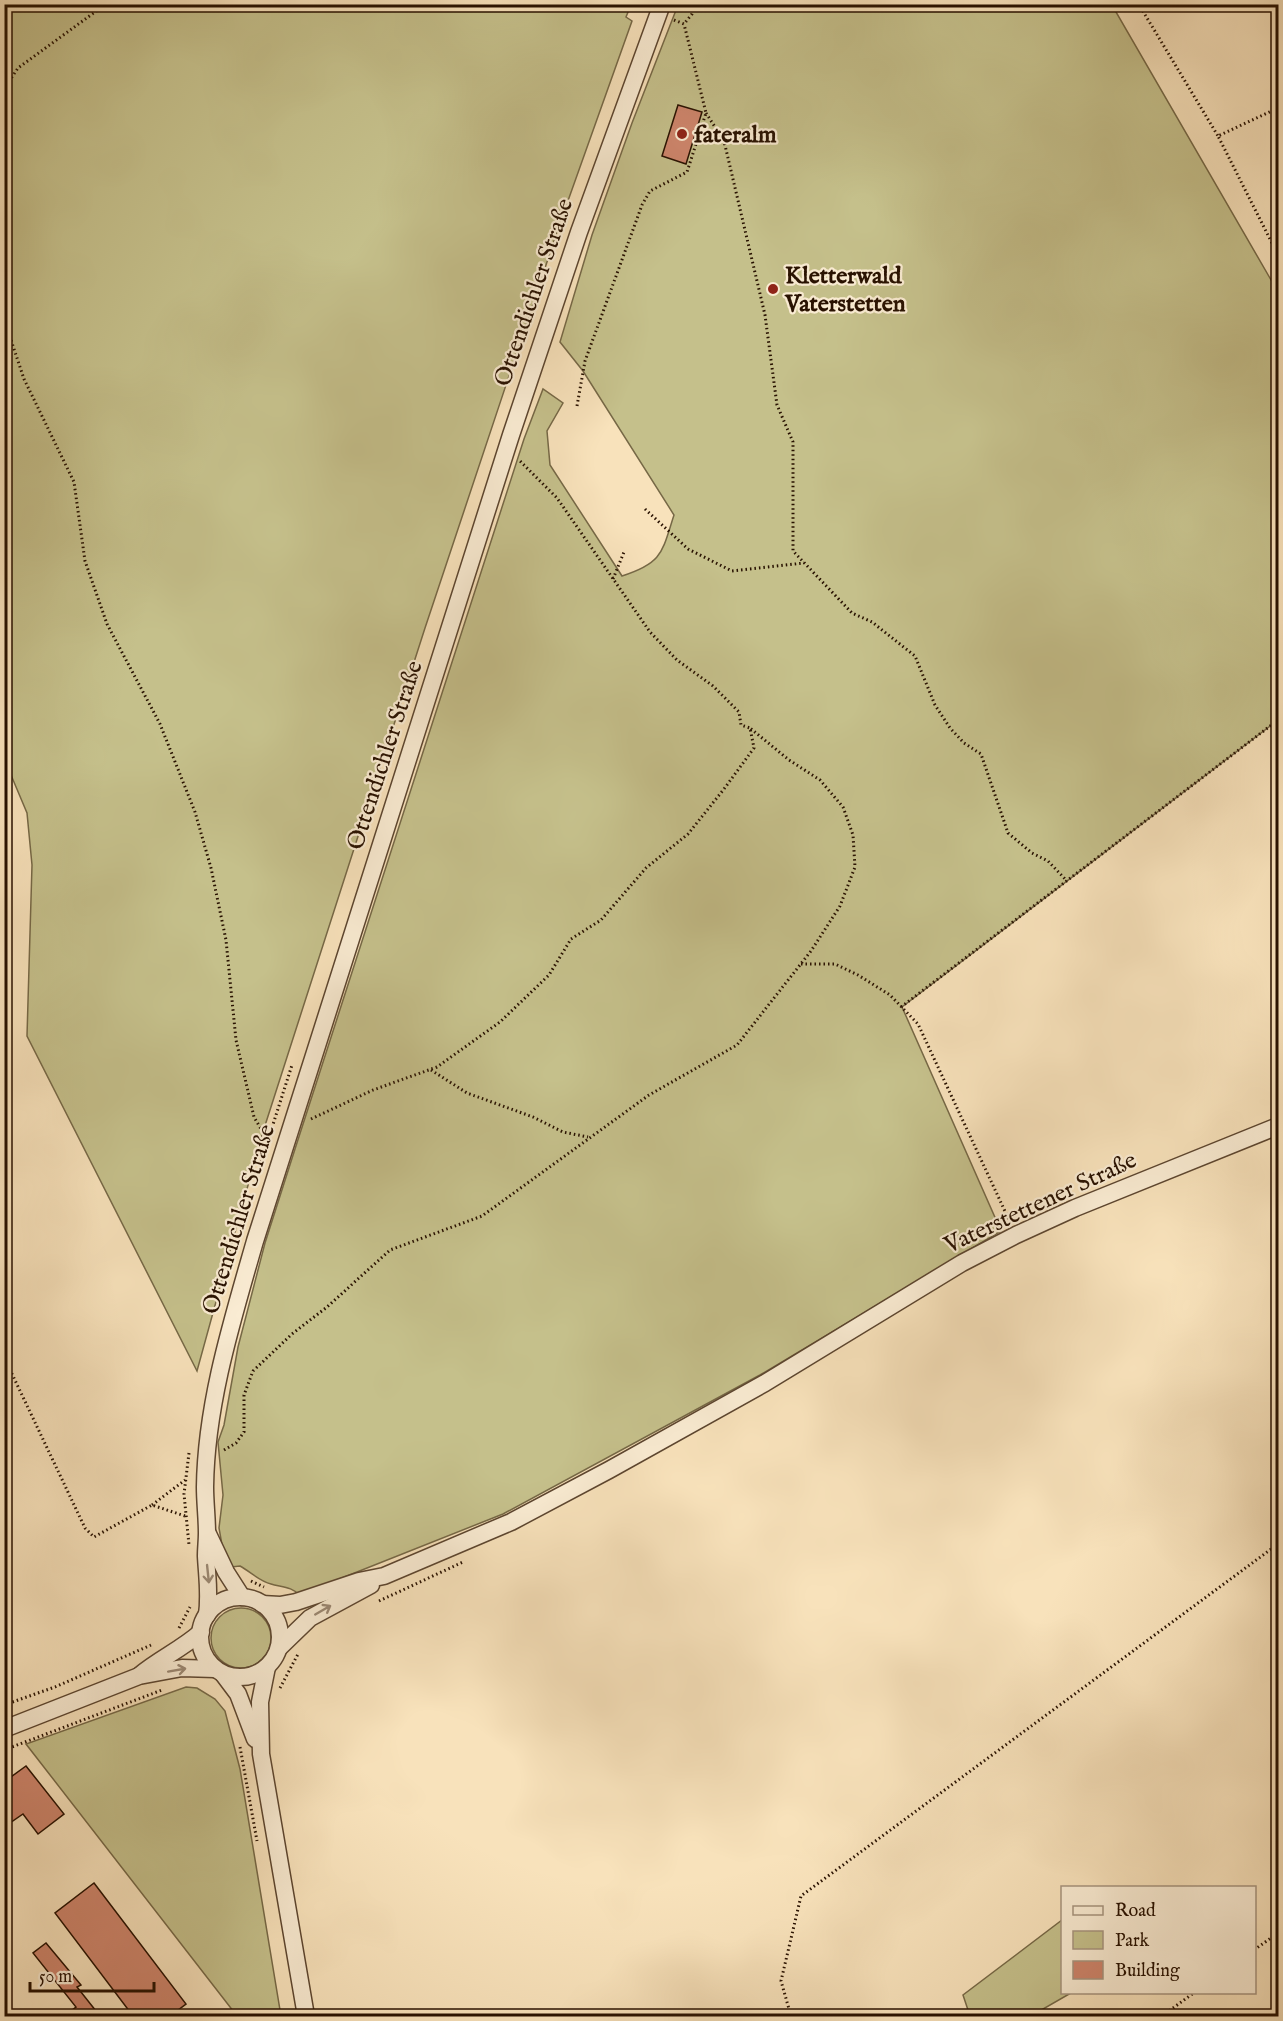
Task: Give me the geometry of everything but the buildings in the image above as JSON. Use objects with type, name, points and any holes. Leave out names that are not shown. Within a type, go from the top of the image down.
[{"type":"street","name":"Ottendichler Straße","points":[[207,1615],[210,1599],[206,1555],[205,1488],[212,1413],[227,1337],[290,1128],[514,424],[579,232],[660,9]]},
{"type":"street","name":"Vaterstettener Straße","points":[[384,1576],[511,1522],[609,1470],[833,1343],[962,1263],[1016,1235],[1075,1208],[1278,1126]]},
{"type":"street","name":"Ottendichler Straße","points":[[207,1533],[226,1572],[242,1597]]},
{"type":"street","points":[[261,1754],[238,1694],[203,1652],[200,1642],[201,1632],[207,1615],[226,1600],[264,1596],[280,1605],[359,1581],[384,1576]]},
{"type":"street","points":[[4,1729],[139,1676],[182,1668],[219,1671],[241,1677],[251,1676],[267,1667],[279,1648],[310,1618],[363,1591],[384,1576]]},
{"type":"street","points":[[264,1596],[278,1623],[279,1648]]},
{"type":"street","points":[[139,1676],[201,1632]]},
{"type":"street","points":[[267,1667],[260,1702],[261,1754],[306,2016]]},
{"type":"path","points":[[4,89],[18,69],[106,4]]},
{"type":"path","points":[[684,24],[697,4]]},
{"type":"path","points":[[1137,4],[1218,136],[1278,255]]},
{"type":"path","points":[[660,9],[684,24],[706,113],[724,141],[765,315],[777,405],[793,442],[793,550],[852,613],[872,622],[915,656],[935,705],[950,728],[981,754],[1008,833],[1032,853],[1048,861],[1067,881]]},
{"type":"path","points":[[1218,136],[1278,108]]},
{"type":"path","points":[[577,406],[585,361],[642,205],[651,191],[687,172],[706,113]]},
{"type":"path","points":[[4,320],[24,379],[74,482],[86,561],[107,624],[160,724],[195,812],[211,868],[226,940],[236,1040],[254,1117],[268,1141],[281,1157]]},
{"type":"path","points":[[219,1452],[236,1443],[244,1432],[244,1395],[253,1371],[292,1334],[327,1307],[390,1250],[482,1216],[649,1095],[737,1045],[801,964],[840,906],[855,867],[853,835],[843,807],[820,780],[789,760],[750,728],[741,725],[739,712],[713,686],[677,660],[650,632],[556,498],[518,458]]},
{"type":"path","points":[[645,509],[688,549],[732,571],[804,563]]},
{"type":"path","points":[[613,579],[624,552]]},
{"type":"path","points":[[902,1007],[1278,720]]},
{"type":"path","points":[[290,1128],[373,1090],[437,1067],[500,1022],[549,975],[571,939],[601,920],[646,868],[688,834],[754,748],[750,728]]},
{"type":"path","points":[[801,964],[835,964],[858,975],[890,995],[918,1024],[1016,1235]]},
{"type":"path","points":[[430,1070],[467,1093],[533,1117],[563,1132],[588,1137]]},
{"type":"path","points":[[4,1357],[85,1528],[94,1537],[152,1504],[186,1479]]},
{"type":"path","points":[[152,1504],[185,1516]]},
{"type":"path","points":[[187,1535],[190,1554]]},
{"type":"path","points":[[791,2016],[781,1981],[801,1896],[1278,1544]]},
{"type":"path","points":[[248,1579],[264,1596]]},
{"type":"path","points":[[178,1630],[187,1616],[193,1599]]},
{"type":"path","points":[[4,1706],[55,1687],[160,1641]]},
{"type":"path","points":[[4,1750],[165,1688]]},
{"type":"path","points":[[238,1737],[258,1845]]},
{"type":"path","points":[[1256,1948],[1278,1932]]},
{"type":"path","points":[[1162,2016],[1192,1994]]},
{"type":"green space","points":[[5,4],[631,5],[626,17],[632,21],[559,226],[425,628],[261,1138],[197,1371],[27,1036],[32,865],[27,813],[4,764]]},
{"type":"green space","points":[[678,5],[1112,5],[1278,292],[1278,720],[902,1007],[1001,1231],[760,1375],[503,1514],[299,1595],[290,1589],[263,1581],[240,1566],[231,1567],[222,1545],[219,1528],[223,1495],[218,1442],[224,1425],[238,1347],[265,1243],[524,439],[543,389],[563,403],[547,431],[550,465],[622,576],[653,561],[667,538],[674,515],[583,371],[560,342],[592,235]]},
{"type":"green space","points":[[241,1608],[258,1613],[266,1621],[271,1638],[266,1655],[258,1663],[241,1668],[224,1663],[216,1655],[211,1638],[216,1621],[224,1613]]},
{"type":"green space","points":[[186,1687],[197,1688],[215,1699],[225,1711],[240,1769],[281,2016],[237,2016],[26,1744]]},
{"type":"green space","points":[[1061,1921],[1061,1994],[1069,1994],[1031,2016],[970,2016],[963,1995]]},
{"type":"place","name":"fateralm","points":[[682,134]]},
{"type":"place","name":"Kletterwald Vaterstetten","points":[[773,289]]}]
